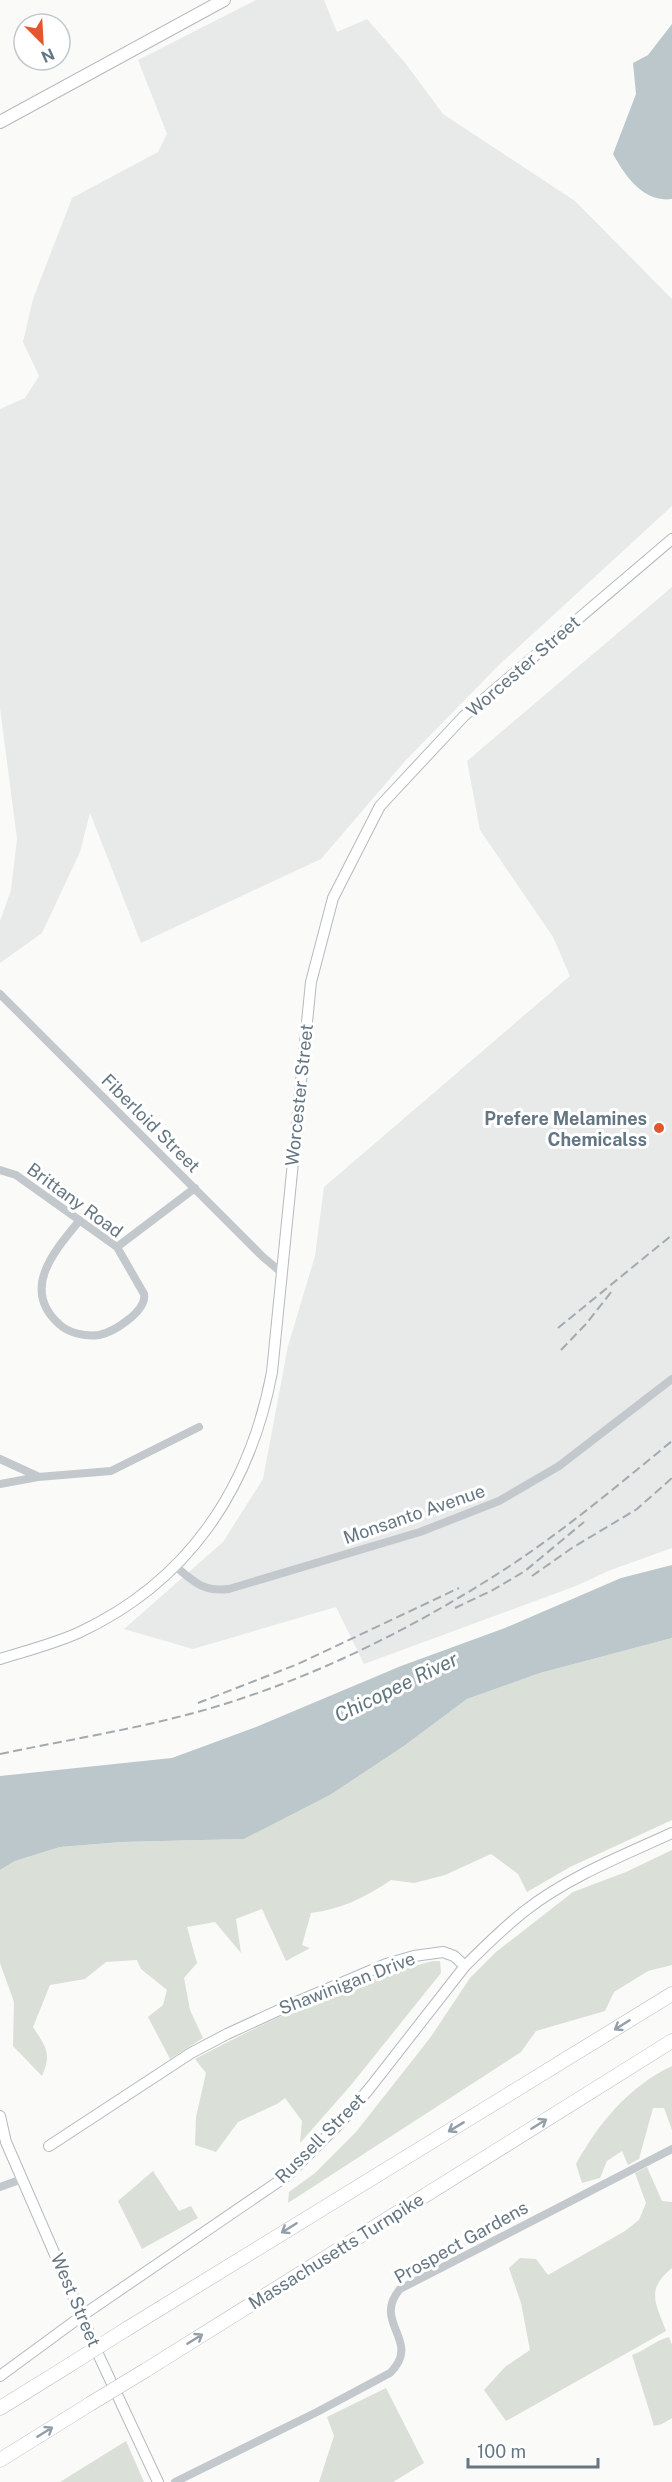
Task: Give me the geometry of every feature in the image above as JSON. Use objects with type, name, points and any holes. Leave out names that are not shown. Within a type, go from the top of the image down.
[{"type":"highway","points":[[0,2408],[672,1994]]},
{"type":"highway","name":"Massachusetts Turnpike","points":[[0,2460],[672,2041]]},
{"type":"main road","points":[[0,122],[224,0]]},
{"type":"main road","name":"Worcester Street","points":[[0,1659],[56,1642],[86,1629],[140,1596],[175,1566],[218,1515],[251,1451],[272,1372],[311,982],[333,898],[380,806],[464,716],[672,539]]},
{"type":"main road","points":[[465,1965],[500,1931],[549,1894],[601,1865],[672,1833]]},
{"type":"main road","name":"Shawinigan Drive","points":[[49,2146],[191,2053],[301,2000],[386,1964],[428,1953],[443,1952],[454,1956],[465,1965]]},
{"type":"main road","name":"Russell Street","points":[[0,2376],[83,2315],[288,2175],[341,2122],[465,1965]]},
{"type":"main road","name":"West Street","points":[[0,2116],[6,2142],[99,2356],[158,2482]]},
{"type":"street","name":"Fiberloid Street","points":[[0,994],[263,1257],[281,1272]]},
{"type":"street","name":"Brittany Road","points":[[0,1170],[16,1175],[80,1220],[117,1247],[144,1294],[145,1301],[141,1309],[131,1318],[99,1335],[78,1334],[61,1326],[48,1313],[42,1297],[41,1281],[45,1270],[52,1256],[80,1220]]},
{"type":"street","points":[[117,1247],[195,1188]]},
{"type":"street","name":"Monsanto Avenue","points":[[175,1566],[206,1588],[229,1589],[458,1519],[508,1497],[549,1473],[672,1379]]},
{"type":"street","points":[[0,1484],[38,1477],[111,1472],[199,1427]]},
{"type":"street","points":[[0,1459],[38,1477]]},
{"type":"street","name":"Prospect Gardens","points":[[175,2482],[390,2373],[399,2365],[402,2356],[402,2347],[390,2310],[392,2299],[400,2289],[672,2149]]},
{"type":"street","points":[[0,2187],[22,2179]]},
{"type":"shaded area","points":[[256,0],[324,0],[337,32],[367,19],[406,64],[443,114],[575,201],[672,299],[672,506],[500,664],[406,760],[321,859],[141,943],[90,813],[80,852],[42,933],[0,963],[0,921],[11,890],[17,839],[0,708],[0,409],[25,398],[39,376],[23,342],[33,299],[72,198],[158,152],[167,134],[138,60]]},
{"type":"shaded area","points":[[672,587],[672,1548],[364,1664],[336,1607],[193,1649],[124,1629],[223,1542],[263,1479],[288,1346],[315,1256],[324,1187],[570,976],[553,937],[480,830],[467,761]]},
{"type":"shaded area","points":[[672,1638],[672,1820],[570,1867],[527,1892],[518,1874],[491,1854],[445,1875],[414,1883],[391,1880],[353,1901],[333,1909],[311,1913],[302,1945],[310,1948],[286,1961],[262,1909],[236,1919],[241,1953],[215,1922],[187,1927],[197,1963],[184,1978],[190,2010],[203,2038],[170,2059],[148,2017],[163,2005],[167,1990],[141,1969],[137,1960],[106,1962],[85,1979],[50,1985],[33,2027],[46,2050],[47,2061],[42,2076],[13,2046],[14,2002],[0,1963],[0,1870],[15,1861],[60,1847],[122,1842],[244,1839],[330,1795],[404,1746],[467,1699],[540,1673]]},
{"type":"shaded area","points":[[672,1850],[672,1965],[648,1971],[614,1992],[605,2011],[536,2031],[521,2052],[288,2203],[289,2192],[315,2173],[356,2132],[430,2038],[470,1978],[496,1952],[573,1892],[626,1872]]},
{"type":"shaded area","points":[[433,1961],[440,1961],[441,1973],[351,2085],[300,2143],[302,2121],[285,2098],[238,2122],[216,2152],[195,2145],[196,2117],[206,2073],[195,2059],[311,2003],[371,1980]]},
{"type":"shaded area","points":[[672,2066],[672,2130],[664,2108],[653,2108],[639,2159],[628,2165],[622,2151],[607,2161],[600,2178],[582,2183],[576,2164],[605,2121],[628,2095]]},
{"type":"shaded area","points":[[647,2167],[662,2201],[672,2202],[672,2268],[658,2283],[655,2297],[666,2331],[506,2421],[484,2390],[505,2367],[530,2350],[521,2303],[509,2268],[520,2258],[536,2259],[548,2275],[625,2231],[639,2220],[646,2203],[635,2173]]},
{"type":"shaded area","points":[[153,2171],[179,2211],[191,2206],[198,2218],[142,2249],[118,2201]]},
{"type":"shaded area","points":[[669,2337],[672,2345],[672,2418],[654,2426],[632,2355]]},
{"type":"shaded area","points":[[386,2388],[424,2463],[393,2482],[319,2482],[334,2436],[327,2417]]},
{"type":"shaded area","points":[[126,2441],[144,2482],[60,2482]]},
{"type":"water","points":[[672,24],[672,199],[662,199],[653,197],[636,186],[623,171],[613,154],[636,94],[633,63],[648,55]]},
{"type":"water","name":"Chicopee River","points":[[672,1565],[672,1638],[540,1673],[467,1699],[404,1746],[330,1795],[244,1839],[122,1842],[60,1847],[15,1861],[0,1870],[0,1776],[172,1758],[256,1727],[401,1666],[505,1628],[621,1578]]},
{"type":"railway","points":[[558,1328],[672,1235]]},
{"type":"railway","points":[[561,1350],[586,1324],[612,1291]]},
{"type":"railway","points":[[0,1754],[183,1716],[277,1686],[342,1659],[438,1610],[522,1558],[609,1493],[672,1441]]},
{"type":"railway","points":[[532,1576],[572,1548],[637,1509],[672,1478]]},
{"type":"railway","points":[[455,1608],[493,1590],[525,1571],[584,1522]]},
{"type":"railway","points":[[198,1703],[298,1664],[459,1588]]},
{"type":"place","name":"Prefere Melamines Chemicalss","points":[[659,1128]]}]
